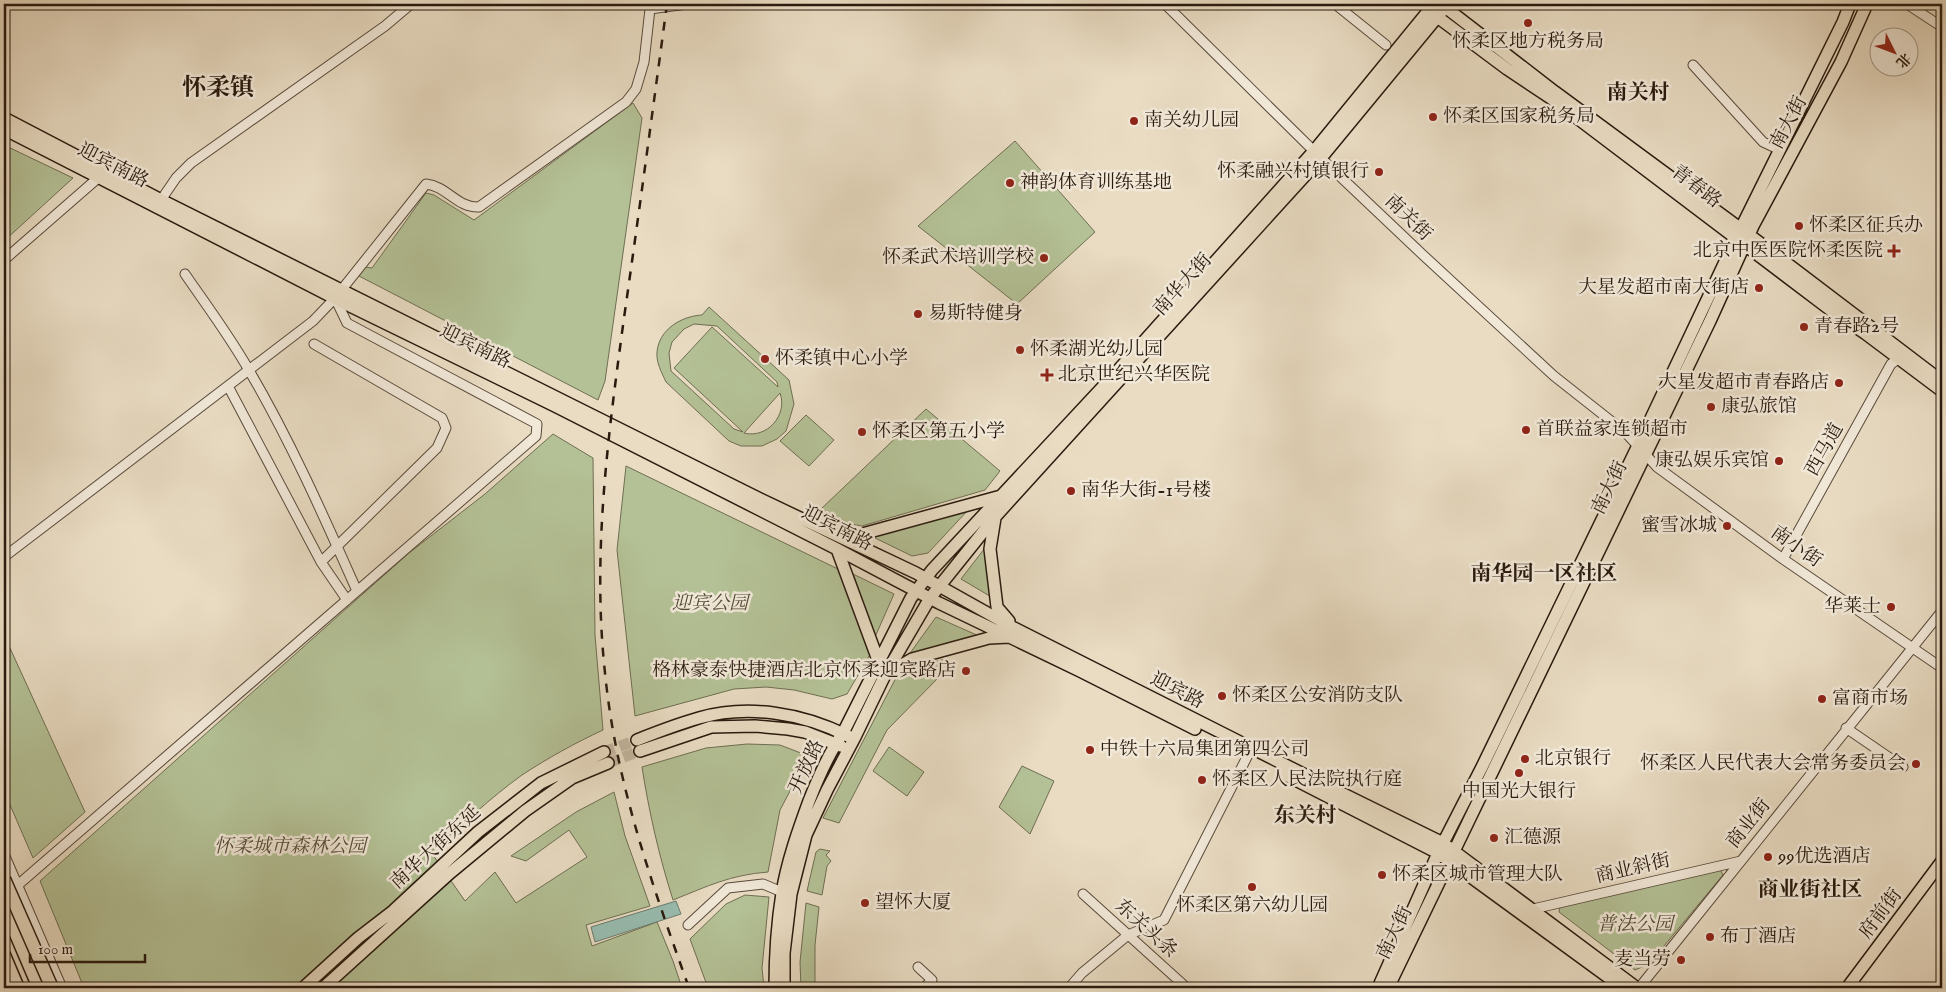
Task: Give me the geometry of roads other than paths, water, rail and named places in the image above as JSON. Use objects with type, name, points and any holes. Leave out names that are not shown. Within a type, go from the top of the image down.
[{"type":"highway","points":[[4,879],[52,988]]},
{"type":"highway","points":[[4,906],[39,988]]},
{"type":"highway","points":[[4,955],[18,988]]},
{"type":"highway","points":[[4,984],[6,988]]},
{"type":"main road","name":"南大街","points":[[1388,988],[1646,454],[1780,150],[1850,4]]},
{"type":"main road","name":"南大街","points":[[1378,988],[1440,848],[1482,767],[1638,444],[1743,237],[1841,62],[1867,4]]},
{"type":"main road","name":"南华大街","points":[[939,586],[995,517],[1318,154],[1439,8]]},
{"type":"main road","name":"青春路","points":[[1439,8],[1555,92],[1898,359],[1942,391]]},
{"type":"main road","name":"迎宾南路","points":[[4,118],[338,294]]},
{"type":"main road","name":"迎宾南路","points":[[4,129],[98,178],[338,294],[841,544],[926,578],[939,586]]},
{"type":"main road","name":"南华大街","points":[[926,578],[1318,154]]},
{"type":"main road","name":"青春路","points":[[1743,237],[1942,382]]},
{"type":"main road","points":[[878,660],[841,544],[1001,496]]},
{"type":"main road","points":[[885,675],[912,660],[1012,633],[997,607],[990,548],[995,517]]},
{"type":"main road","name":"迎宾南路","points":[[841,544],[930,598]]},
{"type":"main road","name":"开放路","points":[[775,988],[775,952],[782,892],[796,835],[816,784],[835,744],[843,733],[878,660],[917,590],[926,578]]},
{"type":"main road","name":"迎宾路","points":[[939,586],[1012,633],[1248,755],[1440,848]]},
{"type":"main road","name":"开放路","points":[[784,988],[784,953],[791,894],[806,837],[827,790],[885,675],[939,586]]},
{"type":"main road","name":"迎宾路","points":[[930,598],[1012,633],[1327,786],[1440,848]]},
{"type":"main road","points":[[637,740],[700,718],[739,711],[778,712],[843,733],[854,739]]},
{"type":"main road","points":[[640,752],[711,727],[755,726],[788,728],[848,750]]},
{"type":"main road","name":"南华大街东延","points":[[303,988],[358,938],[393,911],[478,832],[541,782],[604,752]]},
{"type":"main road","name":"南华大街东延","points":[[323,988],[450,873],[524,810],[572,778],[608,763]]},
{"type":"main road","points":[[1440,848],[1533,910],[1638,988]]},
{"type":"main road","points":[[1453,856],[1624,988]]},
{"type":"main road","name":"府前街","points":[[1847,988],[1942,861]]},
{"type":"main road","name":"府前街","points":[[1854,988],[1942,873]]},
{"type":"street","points":[[161,200],[176,178],[192,163],[385,26],[411,4]]},
{"type":"street","points":[[4,557],[313,322],[338,294],[426,184],[436,185],[469,208],[479,207],[626,102],[636,89],[644,62],[650,9],[656,5],[687,4]]},
{"type":"street","name":"南关街","points":[[1165,4],[1318,154],[1554,376],[1638,444]]},
{"type":"street","points":[[1335,4],[1386,45]]},
{"type":"street","points":[[1906,4],[1931,18],[1942,27]]},
{"type":"street","points":[[1693,65],[1763,142],[1780,150]]},
{"type":"street","points":[[4,260],[98,178]]},
{"type":"street","points":[[185,274],[249,370],[276,419],[338,547],[357,591]]},
{"type":"street","points":[[4,897],[536,436],[537,424],[347,323],[338,294]]},
{"type":"street","points":[[314,344],[442,418],[446,428],[437,448],[321,562]]},
{"type":"street","name":"西马道","points":[[1783,559],[1891,364],[1898,359]]},
{"type":"street","points":[[228,386],[321,562],[347,600]]},
{"type":"street","name":"南小街","points":[[1638,444],[1657,467],[1783,559],[1942,668]]},
{"type":"street","name":"商业街","points":[[1638,988],[1942,611]]},
{"type":"street","points":[[1846,728],[1903,767]]},
{"type":"street","points":[[1069,988],[1082,973],[1128,936],[1164,920],[1248,755]]},
{"type":"street","points":[[4,854],[16,886],[62,988]]},
{"type":"street","name":"商业斜街","points":[[1533,910],[1741,860]]},
{"type":"street","points":[[688,925],[728,888],[763,884],[782,892]]},
{"type":"street","name":"东关头条","points":[[1083,894],[1187,988]]},
{"type":"street","points":[[918,967],[932,980],[924,988]]},
{"type":"water","points":[[676,901],[681,914],[595,942],[591,927]]},
{"type":"tunnel","points":[[604,752],[637,740]]},
{"type":"tunnel","points":[[608,763],[640,751]]},
{"type":"railway","points":[[667,4],[612,407],[601,539],[600,584],[605,673],[610,714],[618,754],[637,833],[689,988]]},
{"type":"place","name":"怀柔区地方税务局","points":[[1528,23]]},
{"type":"place","name":"怀柔区国家税务局","points":[[1433,117]]},
{"type":"place","name":"南关幼儿园","points":[[1134,121]]},
{"type":"place","name":"怀柔融兴村镇银行","points":[[1379,172]]},
{"type":"place","name":"神韵体育训练基地","points":[[1010,183]]},
{"type":"place","name":"怀柔区征兵办","points":[[1799,226]]},
{"type":"place","name":"北京中医医院怀柔医院","points":[[1894,251]]},
{"type":"place","name":"怀柔武术培训学校","points":[[1044,258]]},
{"type":"place","name":"大星发超市南大街店","points":[[1759,288]]},
{"type":"place","name":"易斯特健身","points":[[918,314]]},
{"type":"place","name":"青春路2号","points":[[1804,327]]},
{"type":"place","name":"怀柔湖光幼儿园","points":[[1020,350]]},
{"type":"place","name":"怀柔镇中心小学","points":[[765,359]]},
{"type":"place","name":"北京世纪兴华医院","points":[[1047,375]]},
{"type":"place","name":"大星发超市青春路店","points":[[1839,383]]},
{"type":"place","name":"康弘旅馆","points":[[1711,407]]},
{"type":"place","name":"首联益家连锁超市","points":[[1526,430]]},
{"type":"place","name":"怀柔区第五小学","points":[[862,432]]},
{"type":"place","name":"康弘娱乐宾馆","points":[[1779,461]]},
{"type":"place","name":"南华大街-1号楼","points":[[1071,491]]},
{"type":"place","name":"蜜雪冰城","points":[[1727,526]]},
{"type":"place","name":"华莱士","points":[[1891,607]]},
{"type":"place","name":"格林豪泰快捷酒店北京怀柔迎宾路店","points":[[966,671]]},
{"type":"place","name":"怀柔区公安消防支队","points":[[1222,696]]},
{"type":"place","name":"富商市场","points":[[1822,699]]},
{"type":"place","name":"中铁十六局集团第四公司","points":[[1090,750]]},
{"type":"place","name":"北京银行","points":[[1525,759]]},
{"type":"place","name":"怀柔区人民代表大会常务委员会","points":[[1916,764]]},
{"type":"place","name":"中国光大银行","points":[[1519,773]]},
{"type":"place","name":"怀柔区人民法院执行庭","points":[[1202,780]]},
{"type":"place","name":"汇德源","points":[[1494,838]]},
{"type":"place","name":"99优选酒店","points":[[1768,857]]},
{"type":"place","name":"怀柔区城市管理大队","points":[[1382,875]]},
{"type":"place","name":"怀柔区第六幼儿园","points":[[1252,887]]},
{"type":"place","name":"望怀大厦","points":[[865,903]]},
{"type":"place","name":"布丁酒店","points":[[1710,937]]},
{"type":"place","name":"麦当劳","points":[[1681,960]]},
{"type":"district","name":"怀柔镇","points":[[218,88]]},
{"type":"district","name":"南关村","points":[[1638,93]]},
{"type":"district","name":"南华园一区社区","points":[[1544,574]]},
{"type":"district","name":"东关村","points":[[1305,816]]},
{"type":"district","name":"商业街社区","points":[[1810,890]]},
{"type":"park label","name":"迎宾公园","points":[[710,604]]},
{"type":"park label","name":"怀柔城市森林公园","points":[[290,847]]},
{"type":"park label","name":"普法公园","points":[[1635,925]]}]
